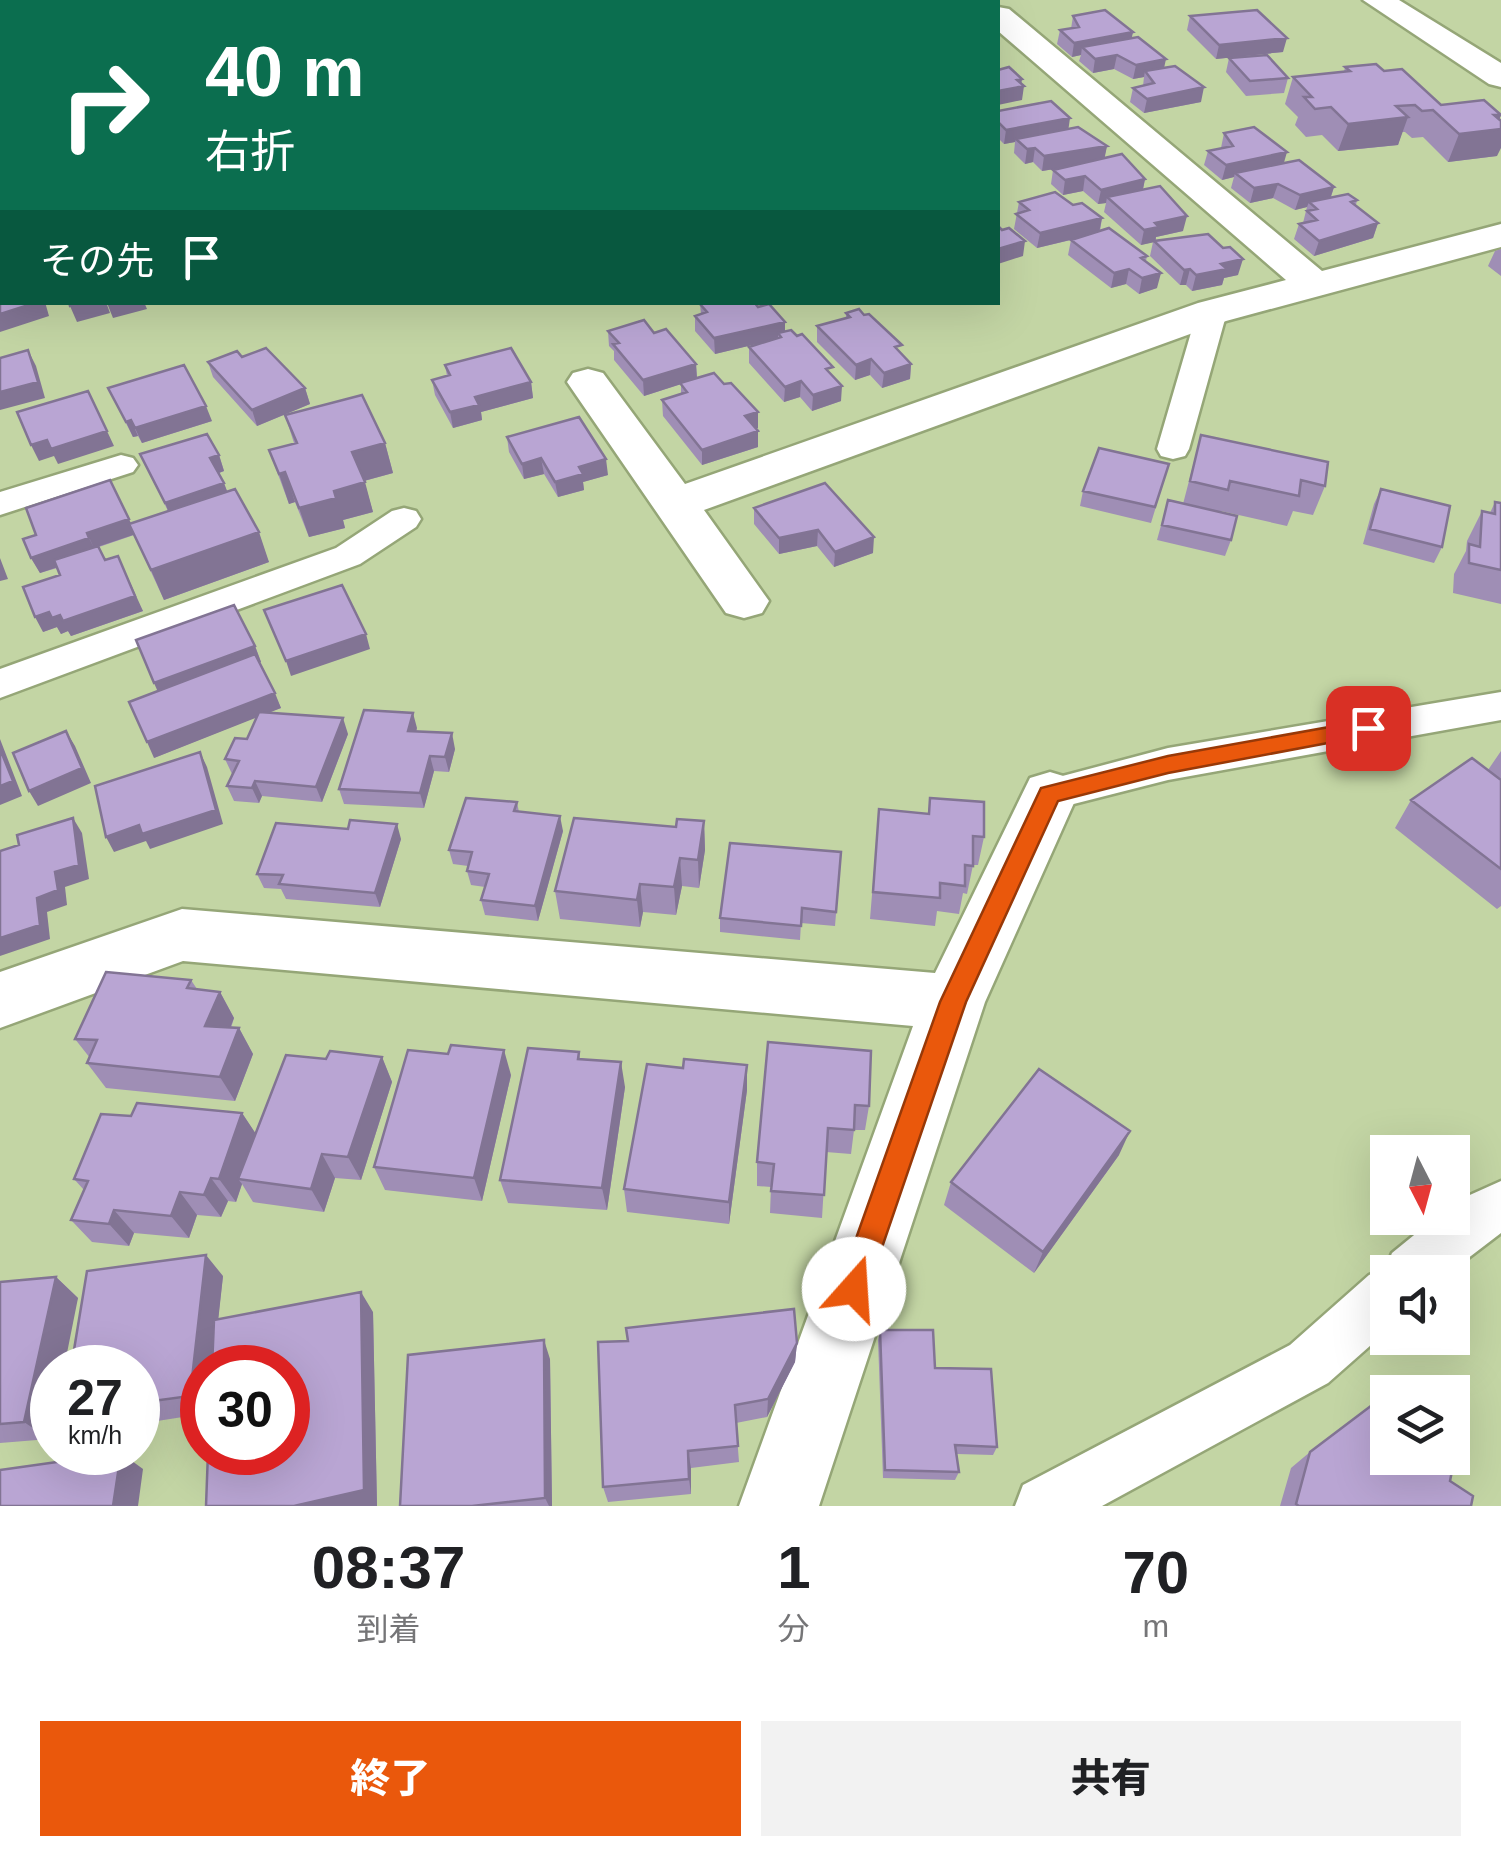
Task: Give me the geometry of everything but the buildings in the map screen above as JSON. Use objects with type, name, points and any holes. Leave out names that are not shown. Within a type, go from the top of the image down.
[{"type":"street","points":[[1378,0],[1501,77]]},
{"type":"street","points":[[1000,18],[1315,285]]},
{"type":"street","points":[[678,503],[1212,312],[1501,235]]},
{"type":"street","points":[[588,382],[744,600]]},
{"type":"street","points":[[779,1506],[953,1002],[1050,794]]},
{"type":"street","points":[[0,1000],[182,935],[953,1002]]},
{"type":"lane","points":[[1173,449],[1212,312]]},
{"type":"lane","points":[[0,504],[122,465]]},
{"type":"lane","points":[[0,684],[348,556],[404,519]]},
{"type":"lane","points":[[1050,794],[1168,764],[1501,706]]},
{"type":"lane","points":[[1430,1255],[1468,1222],[1501,1206]]},
{"type":"lane","points":[[1044,1506],[1308,1364],[1370,1310]]},
{"type":"route","points":[[854,1289],[953,1002],[1050,794],[1168,764],[1368,728]]}]
